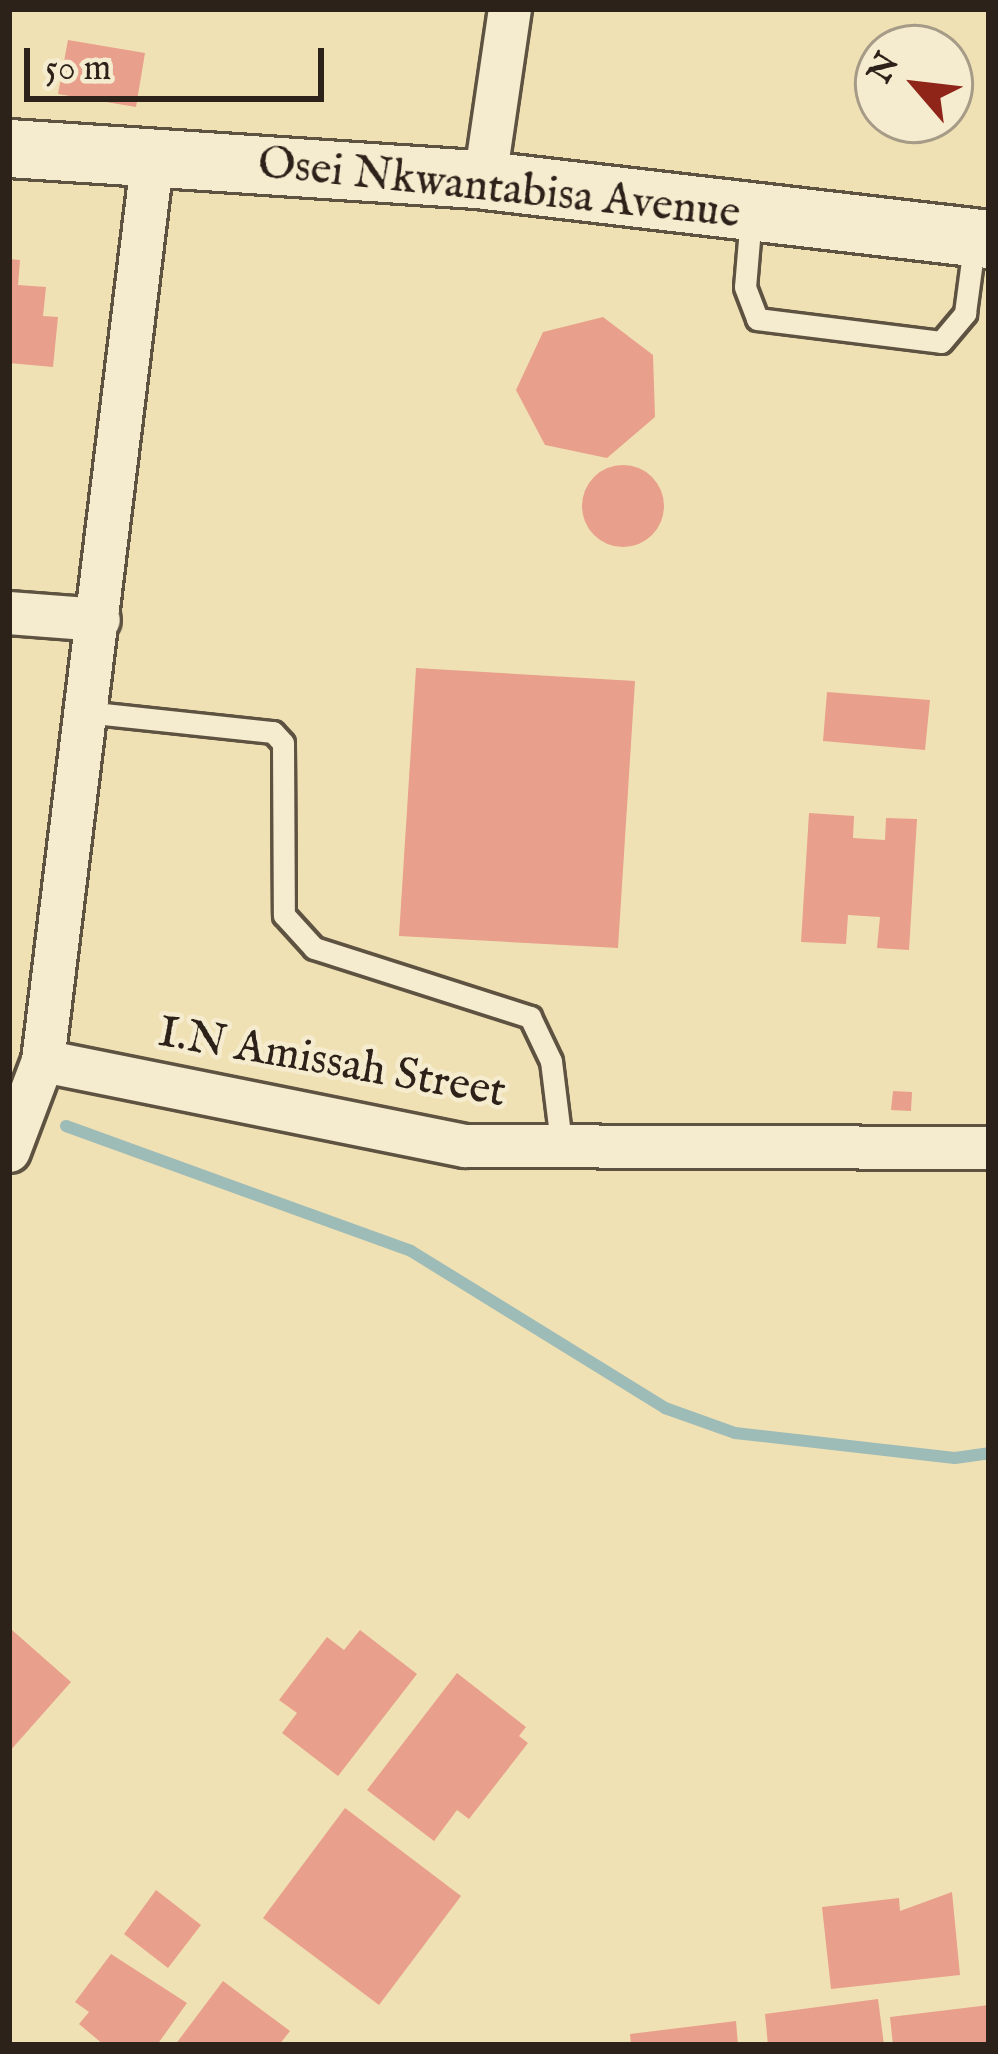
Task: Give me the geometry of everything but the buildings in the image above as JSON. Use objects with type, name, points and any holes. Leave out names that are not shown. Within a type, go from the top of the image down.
[{"type":"street","points":[[485,180],[510,9]]},
{"type":"street","name":"Osei Nkwantabisa Avenue","points":[[9,148],[485,180],[752,215],[982,238]]},
{"type":"street","points":[[9,1150],[43,1061],[152,155]]},
{"type":"street","points":[[9,613],[99,620]]},
{"type":"street","name":"I.N Amissah Street","points":[[43,1061],[466,1146],[562,1150],[989,1148]]},
{"type":"lane","points":[[752,215],[745,287],[757,319],[941,342],[965,313],[982,238]]},
{"type":"lane","points":[[85,712],[273,732],[283,743],[284,915],[314,948],[530,1017],[551,1061],[562,1150]]},
{"type":"waterway","points":[[66,1126],[411,1251],[665,1408],[735,1433],[955,1458],[989,1453]]}]
